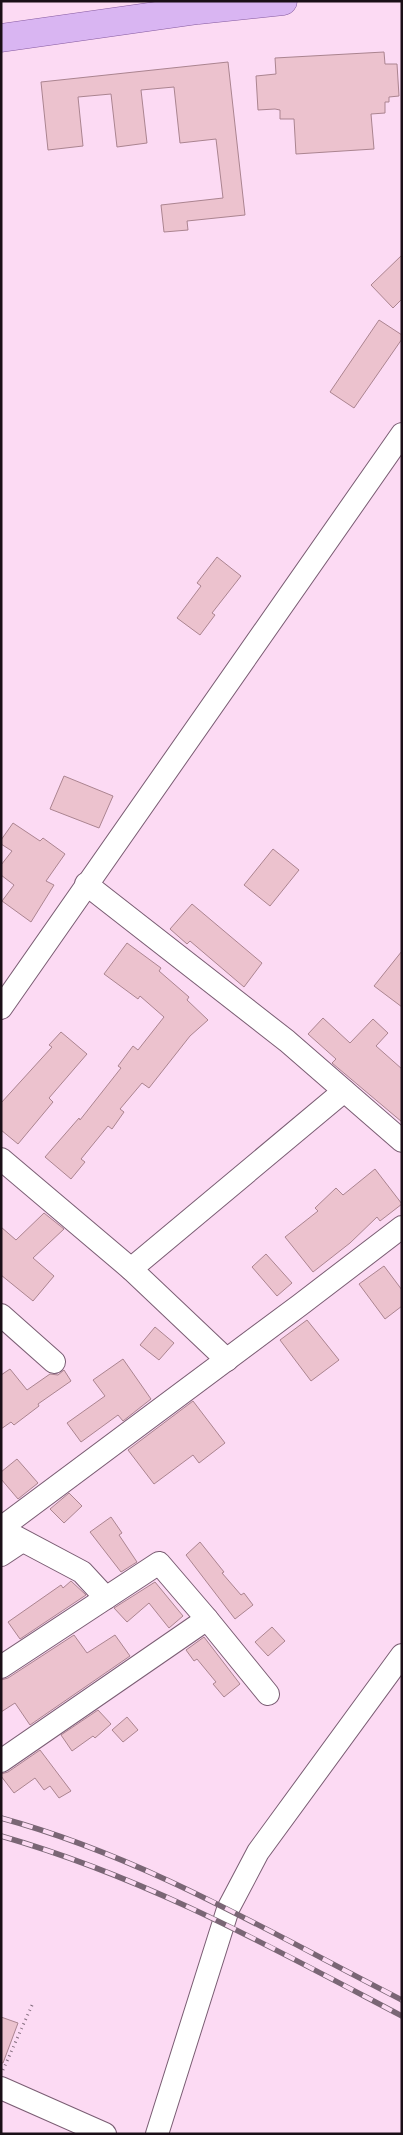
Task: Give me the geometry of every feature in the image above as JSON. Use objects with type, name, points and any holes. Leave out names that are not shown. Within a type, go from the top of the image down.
[{"type":"main road","points":[[1,38],[198,10],[283,1]]},
{"type":"street","points":[[1,1008],[402,434]]},
{"type":"street","points":[[86,884],[287,1040],[402,1141]]},
{"type":"street","points":[[132,1269],[344,1092]]},
{"type":"street","points":[[1,1159],[132,1269],[227,1360]]},
{"type":"street","points":[[106,1598],[82,1572],[1,1529],[402,1227]]},
{"type":"street","points":[[1,1315],[54,1362]]},
{"type":"street","points":[[1,1555],[22,1541]]},
{"type":"street","points":[[1,1668],[159,1563],[268,1694]]},
{"type":"street","points":[[1,1761],[206,1619]]},
{"type":"street","points":[[157,2134],[228,1909],[258,1852],[402,1655]]},
{"type":"street","points":[[1,2088],[105,2134]]},
{"type":"path","points":[[1,2076],[33,2004]]},
{"type":"building","points":[[384,52],[385,64],[397,64],[399,96],[389,97],[389,102],[385,102],[385,113],[371,114],[374,149],[296,154],[294,119],[280,119],[280,110],[258,110],[256,76],[276,74],[275,58]]},
{"type":"building","points":[[228,62],[245,215],[187,221],[188,230],[164,232],[161,205],[223,198],[216,139],[180,143],[174,87],[141,90],[147,143],[117,147],[111,94],[78,97],[83,146],[48,150],[41,82]]},
{"type":"building","points":[[402,255],[402,299],[393,308],[371,285]]},
{"type":"building","points":[[379,320],[402,335],[402,339],[354,408],[330,392]]},
{"type":"building","points":[[217,557],[241,576],[212,613],[215,615],[200,635],[177,618],[201,586],[197,583]]},
{"type":"building","points":[[64,776],[113,796],[99,828],[50,809]]},
{"type":"building","points":[[13,823],[40,841],[43,838],[65,854],[46,881],[54,885],[31,922],[2,901],[14,885],[1,875],[1,865],[12,851],[1,844],[1,840]]},
{"type":"building","points":[[273,849],[299,870],[270,906],[244,885]]},
{"type":"building","points":[[192,904],[262,963],[244,987],[190,941],[187,944],[170,929]]},
{"type":"building","points":[[127,943],[161,968],[159,971],[189,997],[187,1000],[208,1020],[190,1036],[149,1088],[142,1083],[120,1109],[124,1112],[112,1129],[108,1126],[81,1159],[85,1162],[71,1179],[45,1157],[79,1118],[80,1120],[121,1068],[118,1066],[133,1046],[138,1050],[164,1017],[140,996],[138,999],[104,974]]},
{"type":"building","points":[[402,951],[402,1007],[374,986]]},
{"type":"building","points":[[323,1018],[350,1043],[373,1019],[388,1033],[376,1046],[402,1069],[402,1122],[332,1063],[336,1059],[308,1034]]},
{"type":"building","points":[[61,1032],[87,1054],[49,1098],[53,1102],[18,1144],[1,1130],[1,1103],[52,1047],[49,1045]]},
{"type":"building","points":[[375,1169],[402,1204],[380,1221],[377,1217],[350,1243],[313,1272],[285,1237],[318,1211],[315,1208],[336,1188],[343,1195]]},
{"type":"building","points":[[44,1213],[64,1229],[33,1258],[54,1276],[33,1301],[1,1275],[1,1227],[16,1240]]},
{"type":"building","points":[[266,1254],[292,1283],[277,1296],[252,1267]]},
{"type":"building","points":[[384,1266],[402,1290],[402,1306],[385,1319],[359,1284]]},
{"type":"building","points":[[307,1320],[339,1360],[311,1381],[280,1340]]},
{"type":"building","points":[[155,1327],[174,1343],[159,1360],[140,1345]]},
{"type":"building","points":[[123,1359],[151,1399],[123,1421],[118,1415],[81,1442],[67,1423],[105,1396],[93,1380]]},
{"type":"building","points":[[10,1369],[27,1390],[50,1374],[58,1375],[64,1370],[71,1381],[38,1404],[39,1406],[14,1425],[11,1422],[1,1429],[1,1375]]},
{"type":"building","points":[[193,1401],[225,1443],[199,1463],[193,1455],[154,1484],[128,1450]]},
{"type":"building","points":[[17,1459],[38,1483],[18,1499],[1,1479],[1,1472]]},
{"type":"building","points":[[69,1493],[82,1506],[64,1523],[50,1509]]},
{"type":"building","points":[[111,1517],[122,1533],[119,1535],[137,1562],[121,1572],[90,1532]]},
{"type":"building","points":[[200,1542],[224,1572],[222,1573],[241,1595],[244,1593],[253,1605],[235,1619],[186,1555]]},
{"type":"building","points":[[71,1581],[86,1595],[20,1639],[8,1622],[61,1585],[63,1588]]},
{"type":"building","points":[[155,1582],[183,1616],[169,1628],[149,1603],[127,1622],[114,1608]]},
{"type":"building","points":[[272,1627],[285,1641],[268,1656],[255,1642]]},
{"type":"building","points":[[74,1635],[87,1653],[115,1635],[130,1656],[30,1725],[15,1703],[1,1712],[1,1680],[8,1678]]},
{"type":"building","points":[[204,1637],[240,1684],[224,1697],[213,1684],[216,1682],[197,1659],[194,1661],[186,1650]]},
{"type":"building","points":[[98,1710],[111,1724],[95,1738],[93,1736],[72,1751],[61,1735]]},
{"type":"building","points":[[127,1717],[138,1730],[123,1742],[112,1730]]},
{"type":"building","points":[[40,1750],[71,1791],[59,1798],[50,1786],[44,1790],[35,1778],[14,1793],[1,1776],[1,1774],[8,1772]]},
{"type":"building","points":[[1,2017],[18,2023],[3,2063],[1,2063]]},
{"type":"railway","points":[[1,1818],[54,1834],[106,1853],[156,1875],[206,1898],[402,2000]]},
{"type":"railway","points":[[1,1836],[55,1853],[157,1893],[255,1939],[402,2016]]}]
